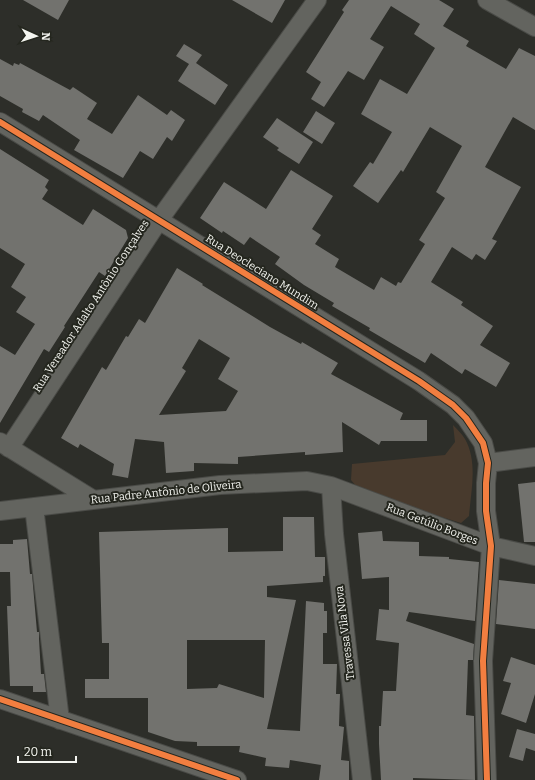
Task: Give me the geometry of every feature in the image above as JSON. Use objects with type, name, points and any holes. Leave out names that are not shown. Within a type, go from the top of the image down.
[{"type":"street","name":"Rua Vereador Adalto Antônio Gonçalves","points":[[4,445],[159,220],[318,0]]},
{"type":"street","points":[[487,0],[535,27]]},
{"type":"street","name":"Rua Deocleciano Mundim","points":[[0,122],[419,381],[453,405],[466,418],[483,443],[488,463],[486,511],[492,546],[483,661],[487,780]]},
{"type":"street","points":[[4,445],[92,499]]},
{"type":"street","points":[[488,463],[535,457]]},
{"type":"street","name":"Rua Padre Antônio de Oliveira","points":[[0,511],[220,485],[307,481],[331,486]]},
{"type":"street","name":"Rua Getúlio Borges","points":[[331,486],[492,546],[535,556]]},
{"type":"street","name":"Travessa Vila Nova","points":[[331,486],[334,534],[362,780]]},
{"type":"street","points":[[34,507],[60,720]]},
{"type":"street","points":[[0,699],[237,780]]},
{"type":"shaded area","points":[[453,425],[465,439],[469,448],[473,467],[469,516],[461,523],[361,492],[351,480],[352,464],[445,455],[455,442]]},
{"type":"building","points":[[23,0],[69,0],[58,20]]},
{"type":"building","points":[[232,0],[285,0],[272,23]]},
{"type":"building","points":[[349,0],[439,0],[454,9],[443,26],[469,41],[466,46],[506,69],[519,48],[535,56],[535,130],[513,117],[485,167],[521,187],[492,239],[497,241],[485,260],[476,254],[472,260],[452,247],[431,282],[463,302],[461,305],[493,326],[480,345],[510,363],[496,387],[465,369],[462,374],[431,353],[425,363],[332,306],[334,303],[304,285],[275,264],[280,257],[250,237],[244,245],[223,231],[222,233],[200,218],[224,182],[266,209],[291,170],[333,196],[312,229],[321,235],[315,244],[339,259],[335,267],[374,290],[381,277],[396,286],[398,282],[401,283],[425,244],[419,240],[445,198],[436,192],[462,146],[430,127],[403,172],[401,170],[378,203],[353,186],[370,162],[373,164],[392,132],[361,114],[380,79],[407,94],[435,48],[414,34],[420,24],[391,6],[370,39],[384,47],[364,80],[348,71],[324,107],[311,99],[321,82],[306,72],[344,12],[342,10]]},
{"type":"building","points":[[184,44],[202,55],[196,63],[228,85],[215,105],[178,81],[189,64],[176,56]]},
{"type":"building","points":[[0,59],[13,66],[14,63],[19,65],[20,63],[70,90],[73,87],[97,103],[87,119],[112,134],[138,95],[167,115],[171,110],[185,120],[172,141],[167,137],[153,159],[140,151],[123,178],[74,150],[80,140],[43,115],[39,121],[22,112],[23,109],[0,96]]},
{"type":"building","points":[[316,111],[335,123],[322,144],[303,132]]},
{"type":"building","points":[[277,118],[313,142],[299,164],[277,150],[279,148],[263,137]]},
{"type":"building","points":[[0,149],[49,180],[45,187],[48,190],[42,199],[83,225],[93,209],[126,230],[128,238],[105,276],[99,272],[49,352],[44,349],[0,423],[0,346],[15,355],[35,324],[16,312],[26,297],[11,287],[25,264],[0,248]]},
{"type":"building","points":[[177,268],[270,327],[301,344],[302,342],[338,363],[331,374],[403,413],[400,420],[427,420],[427,441],[381,441],[379,445],[342,422],[343,452],[305,455],[305,452],[238,457],[238,464],[194,463],[194,471],[166,473],[164,442],[135,439],[128,478],[112,475],[114,464],[80,444],[78,448],[61,438],[102,367],[106,370],[126,336],[128,337],[139,319],[145,323]],"holes":[[[199,339],[230,358],[218,379],[238,391],[226,411],[159,415],[186,371],[182,368]]]},
{"type":"building","points":[[535,482],[535,542],[524,542],[518,484]]},
{"type":"building","points":[[283,517],[314,517],[315,557],[325,557],[325,576],[323,576],[323,582],[267,586],[267,597],[296,600],[267,729],[300,731],[306,601],[324,603],[324,611],[327,611],[327,633],[323,633],[323,664],[337,664],[336,694],[340,694],[339,726],[344,727],[341,760],[349,761],[349,780],[319,780],[321,765],[290,760],[289,768],[265,766],[266,758],[239,752],[240,746],[197,746],[197,742],[175,741],[148,732],[148,698],[85,698],[85,679],[109,679],[109,643],[102,643],[99,532],[228,528],[228,552],[283,551]],"holes":[[[187,640],[265,640],[264,698],[219,684],[217,688],[187,689]]]},
{"type":"building","points":[[382,531],[383,541],[419,542],[419,556],[449,557],[449,559],[479,562],[475,621],[409,612],[406,621],[474,644],[473,660],[468,660],[466,715],[474,716],[475,780],[413,778],[413,780],[381,780],[379,726],[381,726],[383,691],[396,691],[399,643],[376,640],[379,609],[389,610],[389,577],[362,579],[358,533]]},
{"type":"building","points":[[27,539],[30,574],[32,574],[37,632],[39,632],[41,674],[44,674],[46,692],[33,692],[33,686],[10,686],[7,606],[11,606],[10,572],[0,572],[0,544],[13,544],[13,540]]},
{"type":"building","points":[[499,580],[535,584],[535,629],[496,624]]},
{"type":"building","points":[[511,657],[535,665],[535,694],[526,723],[501,714],[511,683],[503,681]]},
{"type":"building","points":[[517,729],[535,734],[535,751],[526,748],[523,761],[509,757]]},
{"type":"cycle path","points":[[0,122],[419,381],[453,405],[466,418],[483,443],[488,463],[486,511],[491,546],[483,661],[487,780]]},
{"type":"cycle path","points":[[0,699],[237,780]]}]
